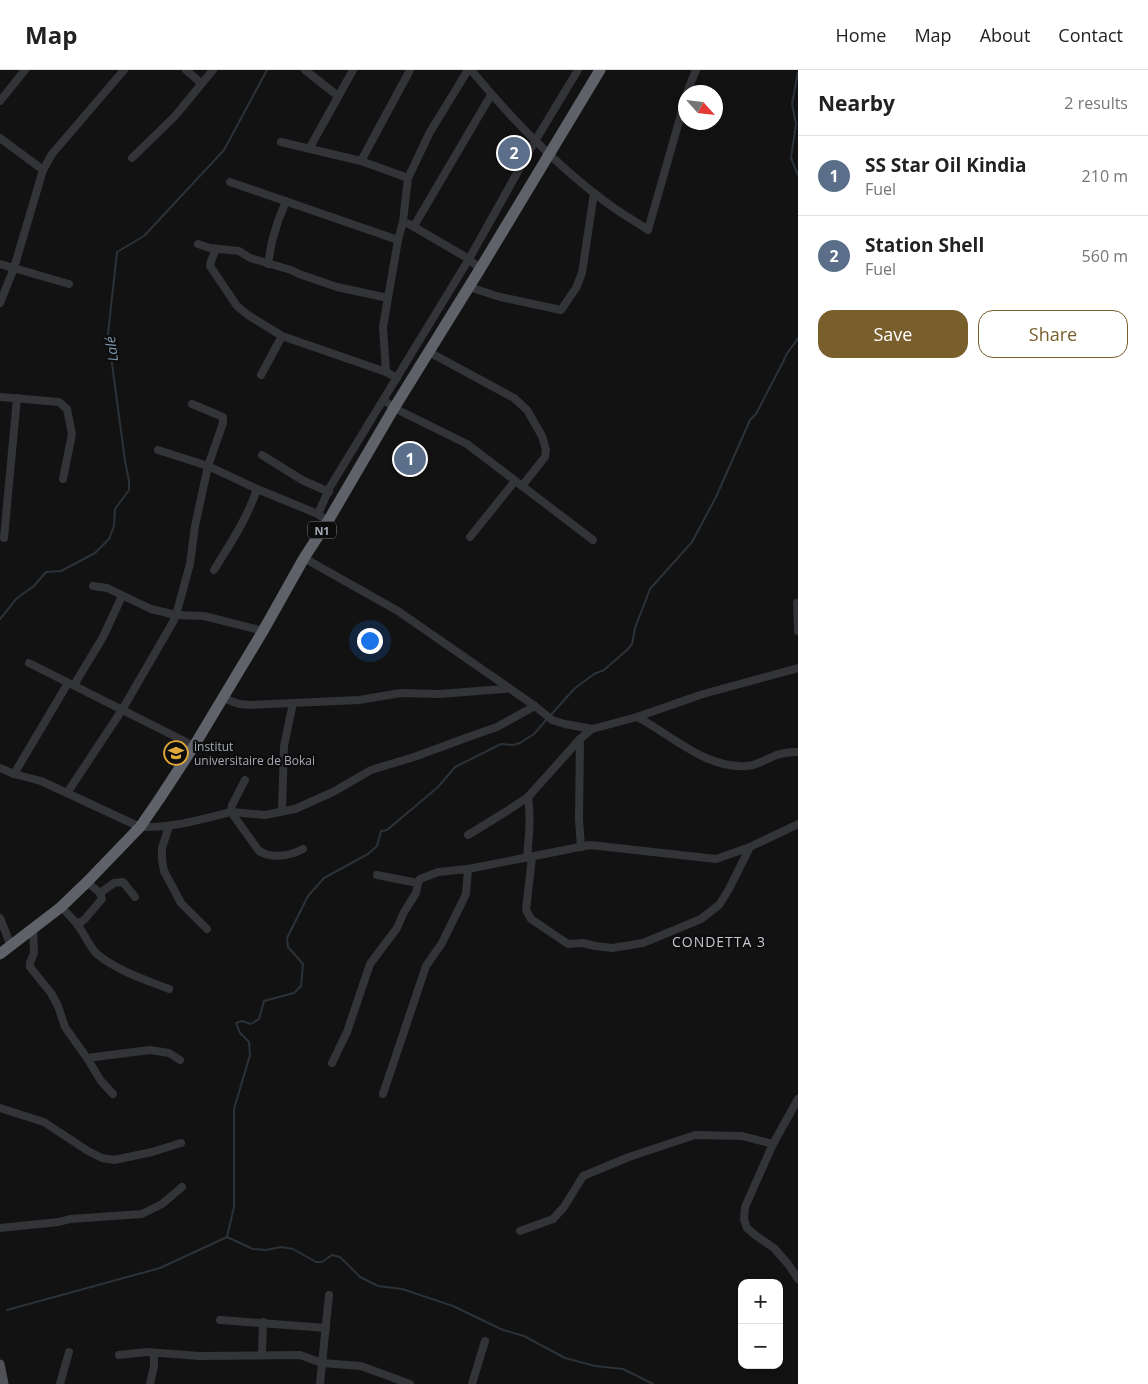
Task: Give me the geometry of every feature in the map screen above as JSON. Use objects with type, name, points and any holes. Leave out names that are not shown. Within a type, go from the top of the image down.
[{"type":"highway","name":"N1","points":[[0,954],[61,907],[140,827],[194,746],[263,631],[304,558],[323,517],[344,494],[394,408],[600,70]]},
{"type":"main road","points":[[0,1365],[4,1384]]},
{"type":"street","points":[[0,101],[25,70]]},
{"type":"street","points":[[0,303],[14,268],[42,170],[52,154],[124,70]]},
{"type":"street","points":[[186,70],[201,83]]},
{"type":"street","points":[[132,158],[175,116],[213,70]]},
{"type":"street","points":[[305,70],[338,96]]},
{"type":"street","points":[[309,149],[353,70]]},
{"type":"street","points":[[361,161],[410,70]]},
{"type":"street","points":[[386,372],[383,328],[398,240],[403,222],[408,178],[430,132],[470,70],[535,141],[605,202],[648,230],[678,125]]},
{"type":"street","points":[[158,450],[208,466],[323,517],[330,490],[470,259],[535,141],[578,70]]},
{"type":"street","points":[[690,85],[696,70]]},
{"type":"street","points":[[414,226],[492,95]]},
{"type":"street","points":[[0,138],[42,170]]},
{"type":"street","points":[[281,142],[361,161],[408,178]]},
{"type":"street","points":[[230,182],[398,240]]},
{"type":"street","points":[[469,287],[500,298],[561,310],[576,288],[582,273],[594,193]]},
{"type":"street","points":[[268,264],[272,241],[286,201]]},
{"type":"street","points":[[403,222],[414,226],[470,259],[480,269]]},
{"type":"street","points":[[198,244],[216,249],[239,251],[250,258],[291,270],[337,287],[368,292],[388,298]]},
{"type":"street","points":[[216,249],[210,266],[237,306],[248,315],[282,336],[386,372],[397,378]]},
{"type":"street","points":[[0,264],[70,284]]},
{"type":"street","points":[[261,374],[282,336]]},
{"type":"street","points":[[429,352],[514,398],[527,410],[542,436],[546,450],[545,457],[522,486]]},
{"type":"street","points":[[0,397],[59,402],[67,409],[72,434],[63,480]]},
{"type":"street","points":[[4,538],[17,398]]},
{"type":"street","points":[[384,400],[394,408],[467,444],[593,540]]},
{"type":"street","points":[[67,793],[122,710],[176,615],[190,564],[195,526],[208,466],[223,423],[223,417],[192,404]]},
{"type":"street","points":[[262,455],[302,480],[344,494]]},
{"type":"street","points":[[470,537],[515,481]]},
{"type":"street","points":[[214,570],[239,530],[251,507],[257,489]]},
{"type":"street","points":[[304,558],[398,610],[535,706],[549,718],[565,724],[592,729]]},
{"type":"street","points":[[94,586],[107,588],[152,609],[176,615],[204,616],[263,631]]},
{"type":"street","points":[[14,774],[103,637],[122,596]]},
{"type":"street","points":[[798,603],[798,631]]},
{"type":"street","points":[[29,663],[194,746]]},
{"type":"street","points":[[468,836],[528,797],[580,739],[592,729],[637,717],[703,694],[798,668]]},
{"type":"street","points":[[223,698],[239,704],[250,705],[359,700],[401,693],[440,694],[509,688]]},
{"type":"street","points":[[282,812],[284,746],[293,703]]},
{"type":"street","points":[[0,768],[41,781],[140,827],[169,826],[231,812],[265,815],[295,809],[333,792],[371,770],[407,760],[497,727],[535,706]]},
{"type":"street","points":[[637,717],[653,725],[682,746],[724,765],[748,766],[758,764],[774,756],[798,752]]},
{"type":"street","points":[[580,739],[579,819],[581,847]]},
{"type":"street","points":[[245,780],[232,805],[231,812],[259,851],[265,854],[293,854],[303,849]]},
{"type":"street","points":[[528,797],[530,858],[526,910],[531,919],[568,944],[583,943],[612,948],[643,943],[701,919],[719,905],[730,889],[750,847]]},
{"type":"street","points":[[332,1063],[347,1032],[370,964],[397,928],[416,893],[420,879],[438,872],[468,869],[530,858],[590,845],[716,859],[750,847],[798,824]]},
{"type":"street","points":[[169,826],[162,848],[164,871],[181,902],[207,929]]},
{"type":"street","points":[[383,1094],[426,966],[442,942],[466,894],[468,869]]},
{"type":"street","points":[[377,875],[418,882]]},
{"type":"street","points":[[77,924],[84,920],[102,899],[100,893],[87,882]]},
{"type":"street","points":[[100,893],[114,883],[123,882],[135,897]]},
{"type":"street","points":[[61,907],[77,924],[96,953],[135,976],[169,989]]},
{"type":"street","points":[[0,918],[11,946]]},
{"type":"street","points":[[33,928],[34,953],[30,968],[51,993],[58,1006],[65,1027],[88,1058],[101,1081],[113,1094]]},
{"type":"street","points":[[88,1058],[150,1050],[169,1053],[180,1060]]},
{"type":"street","points":[[798,1099],[773,1144],[745,1207],[744,1219],[747,1228],[755,1236],[774,1248],[798,1279]]},
{"type":"street","points":[[0,1108],[44,1122],[102,1158],[114,1160],[152,1152],[181,1143]]},
{"type":"street","points":[[520,1231],[553,1218],[564,1207],[583,1176],[629,1157],[695,1135],[742,1136],[773,1144]]},
{"type":"street","points":[[0,1228],[59,1222],[70,1219],[142,1214],[162,1204],[182,1187]]},
{"type":"street","points":[[320,1384],[329,1294]]},
{"type":"street","points":[[220,1320],[326,1328]]},
{"type":"street","points":[[262,1355],[263,1322]]},
{"type":"street","points":[[472,1384],[485,1341]]},
{"type":"street","points":[[60,1384],[69,1352]]},
{"type":"street","points":[[118,1355],[147,1352],[199,1356],[300,1356],[322,1363],[361,1366],[410,1384]]},
{"type":"street","points":[[150,1384],[154,1366],[154,1353]]},
{"type":"waterway","name":"Lalé","points":[[0,619],[17,598],[34,586],[46,572],[61,571],[95,553],[109,539],[114,526],[115,509],[129,490],[108,334],[117,252],[144,236],[224,150],[267,70]]},
{"type":"waterway","points":[[798,72],[792,104],[796,124],[791,158],[798,175]]},
{"type":"waterway","points":[[550,716],[574,689],[594,674],[604,670],[632,644],[635,628],[650,589],[692,542],[716,497],[750,420],[756,414],[786,354],[798,338]]},
{"type":"waterway","points":[[227,1237],[234,1207],[234,1109],[250,1055],[249,1042],[240,1033],[236,1023],[242,1021],[251,1024],[259,1019],[264,1001],[294,993],[301,986],[303,964],[288,947],[287,938],[308,896],[324,878],[368,854],[377,846],[381,831],[387,830],[438,787],[455,767],[501,744],[513,745],[520,743],[534,734],[547,719]]},
{"type":"waterway","points":[[7,1310],[160,1268],[227,1237],[253,1249],[266,1250],[281,1247],[293,1249],[316,1262],[322,1262],[332,1255],[340,1257],[360,1277],[378,1286],[402,1289],[453,1306],[503,1330],[524,1336],[565,1358],[595,1366],[623,1369],[653,1384]]},
{"type":"place","name":"Station Shell","points":[[514,153]]},
{"type":"place","name":"SS Star Oil Kindia","points":[[410,459]]},
{"type":"place","name":"institut universitaire de Bokai","points":[[176,753]]},
{"type":"district","name":"СONDETTA 3","points":[[719,941]]}]
